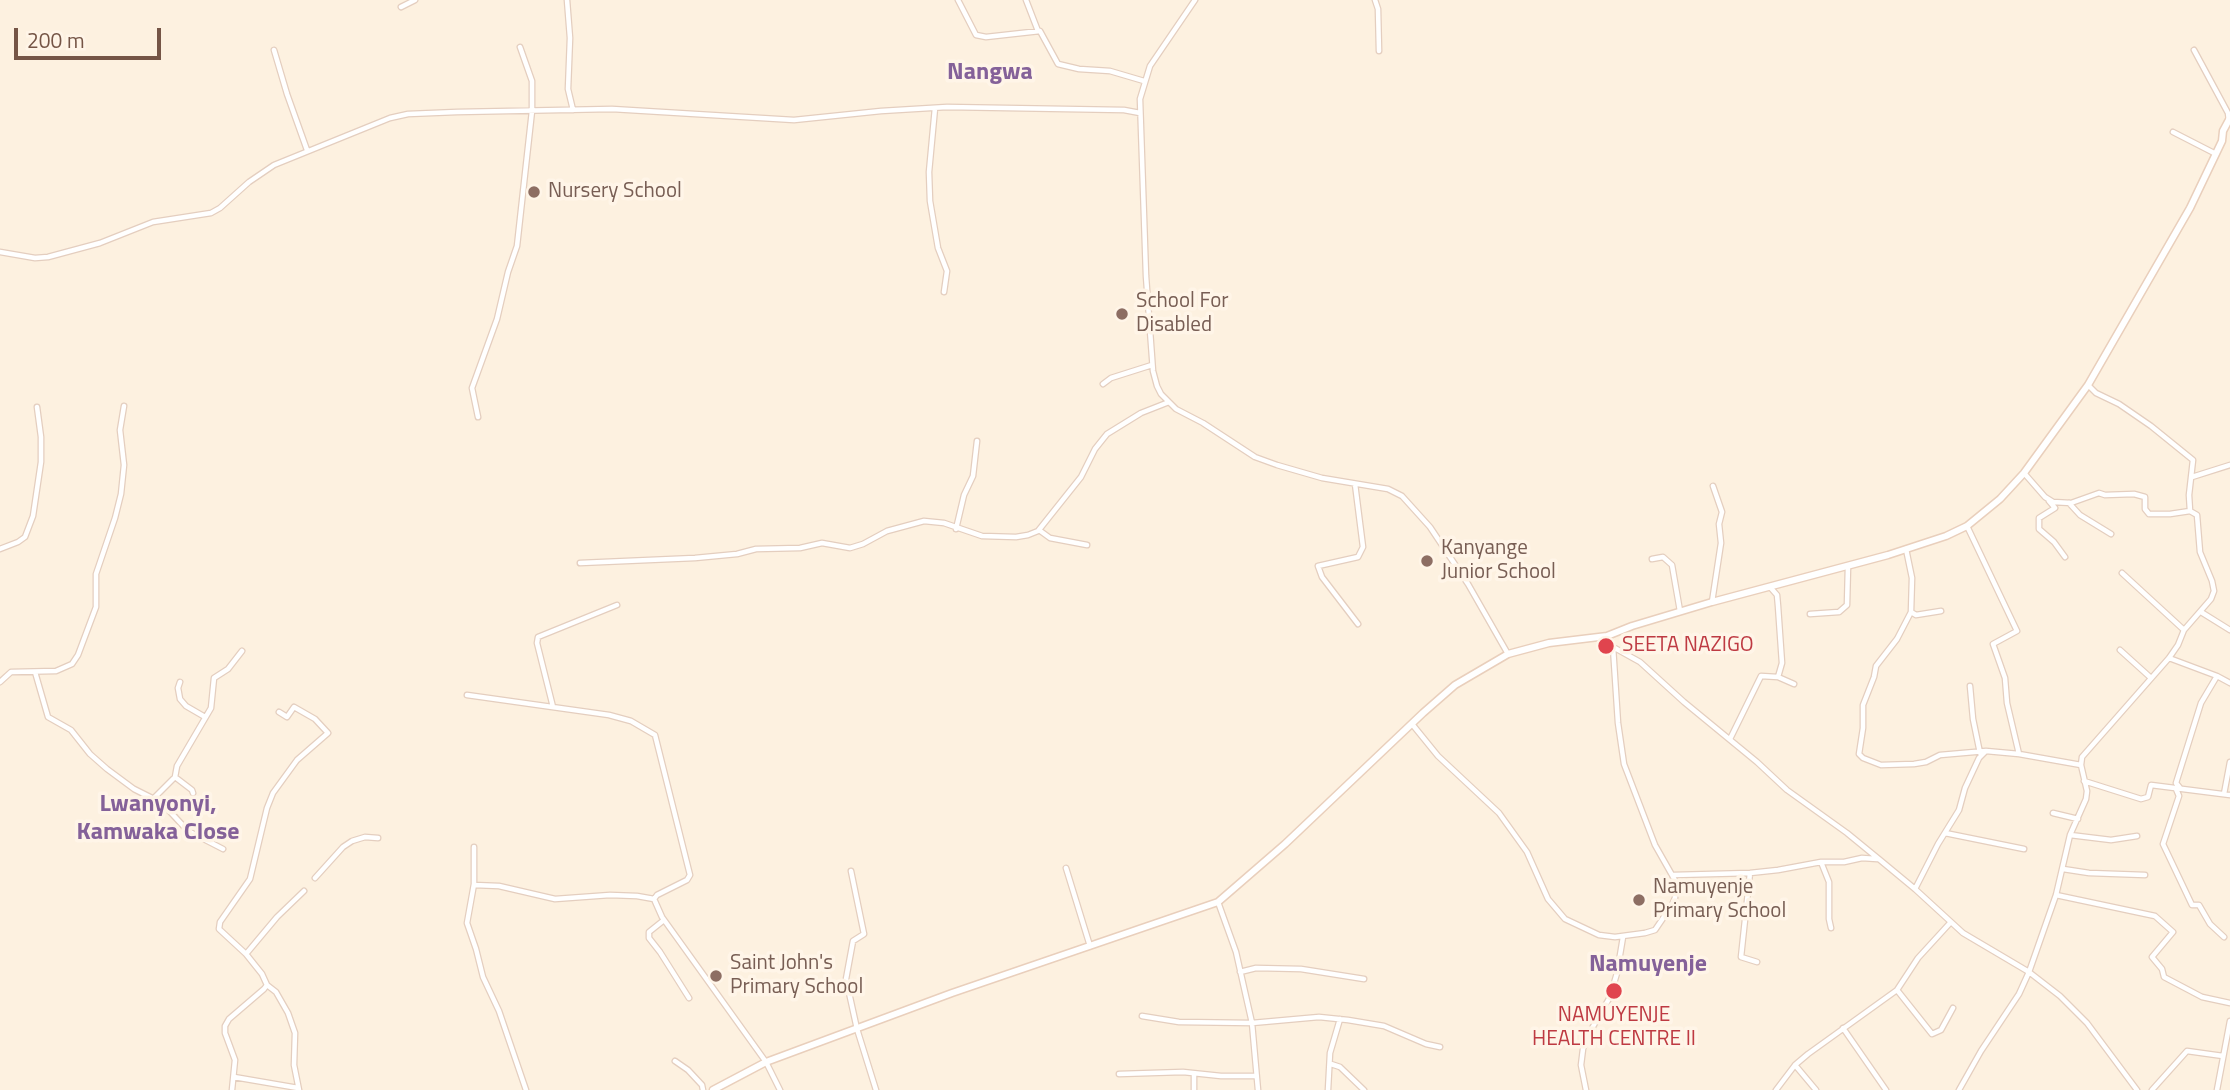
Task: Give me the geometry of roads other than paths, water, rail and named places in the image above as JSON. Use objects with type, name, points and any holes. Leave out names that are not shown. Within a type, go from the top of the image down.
[{"type":"street","points":[[401,7],[415,0]]},
{"type":"street","points":[[567,0],[570,38],[568,89],[573,110]]},
{"type":"street","points":[[958,0],[972,31],[980,37],[1038,31]]},
{"type":"street","points":[[1026,0],[1038,31],[1044,36],[1058,64],[1079,69],[1110,71],[1144,81]]},
{"type":"street","points":[[1195,0],[1150,66],[1144,81],[1140,113],[1152,365],[1157,386],[1182,413],[1203,422],[1255,457],[1322,478],[1393,491],[1402,496],[1416,510],[1468,584],[1508,654]]},
{"type":"street","points":[[1375,0],[1378,9],[1379,51]]},
{"type":"street","points":[[478,417],[472,388],[497,319],[517,246],[532,81],[520,47]]},
{"type":"street","points":[[274,50],[307,150]]},
{"type":"street","points":[[713,1090],[766,1062],[952,993],[1218,902],[1285,844],[1455,685],[1508,654],[1549,643],[1607,636],[1680,611],[1906,549],[1967,526],[2000,499],[2024,473],[2088,385],[2186,216],[2227,132],[2228,113],[2194,50]]},
{"type":"street","points":[[935,108],[929,172],[930,201],[940,256],[947,271],[944,292]]},
{"type":"street","points":[[0,252],[35,258],[48,257],[100,243],[153,222],[211,213],[258,174],[307,150],[390,118],[408,114],[612,109],[655,114],[794,120],[935,108],[1027,108],[1140,113]]},
{"type":"street","points":[[2173,132],[2216,154]]},
{"type":"street","points":[[1103,384],[1111,378],[1152,365]]},
{"type":"street","points":[[2088,385],[2096,393],[2119,404],[2151,426],[2191,457],[2194,464],[2189,495],[2190,511]]},
{"type":"street","points":[[580,563],[695,558],[737,554],[756,549],[800,548],[822,543],[850,548],[887,531],[924,521],[944,523],[987,537],[1028,536],[1039,530],[1081,477],[1095,449],[1108,434],[1142,413],[1169,402]]},
{"type":"street","points":[[0,682],[2,676],[11,672],[56,671],[72,664],[78,655],[96,607],[96,574],[121,494],[124,465],[120,430],[124,406]]},
{"type":"street","points":[[0,549],[25,537],[33,516],[39,490],[41,462],[37,407]]},
{"type":"street","points":[[956,528],[964,495],[973,476],[977,440]]},
{"type":"street","points":[[2192,477],[2230,465]]},
{"type":"street","points":[[2024,473],[2055,508],[2039,518],[2039,529],[2054,542],[2065,557]]},
{"type":"street","points":[[1355,484],[1363,547],[1358,557],[1318,566],[1322,577],[1358,624]]},
{"type":"street","points":[[1712,602],[1721,543],[1719,524],[1722,512],[1713,486]]},
{"type":"street","points":[[1959,1090],[2019,994],[2029,972],[2056,895],[2070,835],[2086,799],[2082,757],[2169,658],[2184,630],[2211,599],[2213,586],[2200,552],[2197,515],[2190,511],[2150,514],[2145,509],[2145,497],[2134,494],[2099,493],[2068,503],[2049,500]]},
{"type":"street","points":[[2068,503],[2080,515],[2111,534]]},
{"type":"street","points":[[1967,526],[2017,631],[1993,643],[2005,678],[2007,703],[2019,754]]},
{"type":"street","points":[[1039,530],[1048,538],[1087,545]]},
{"type":"street","points":[[1906,549],[1912,578],[1912,612],[1892,647],[1876,666],[1863,705],[1859,754],[1881,765],[1914,764],[1940,755],[1986,751],[2081,765]]},
{"type":"street","points":[[1652,559],[1663,557],[1672,565],[1680,611]]},
{"type":"street","points":[[1810,614],[1839,612],[1847,605],[1849,565]]},
{"type":"street","points":[[2122,573],[2184,630]]},
{"type":"street","points":[[1770,586],[1777,595],[1779,606],[1782,663],[1778,677]]},
{"type":"street","points":[[553,707],[537,643],[538,637],[617,605]]},
{"type":"street","points":[[1912,612],[1916,615],[1941,611]]},
{"type":"street","points":[[2200,612],[2230,631]]},
{"type":"street","points":[[1412,724],[1438,756],[1499,813],[1527,852],[1548,899],[1562,916],[1580,928],[1599,935],[1623,937],[1655,930],[1667,915],[1675,898],[1676,882],[1654,845],[1624,764],[1618,723],[1613,646],[1607,636]]},
{"type":"street","points":[[1613,646],[1640,662],[1787,790],[1847,833],[1915,889],[1950,923],[1973,940],[2029,972],[2078,1012],[2137,1090]]},
{"type":"street","points":[[2120,650],[2151,678]]},
{"type":"street","points":[[154,798],[175,777],[177,766],[211,708],[214,678],[228,669],[242,651]]},
{"type":"street","points":[[2169,658],[2230,683]]},
{"type":"street","points":[[35,672],[48,717],[71,730],[90,754],[107,769],[125,783],[154,798],[188,831],[223,849]]},
{"type":"street","points":[[1730,739],[1761,676],[1778,677],[1794,684]]},
{"type":"street","points":[[2217,676],[2201,703],[2176,783],[2179,796],[2163,845],[2192,905],[2199,905],[2210,924],[2224,937]]},
{"type":"street","points":[[180,682],[180,699],[186,706],[205,717]]},
{"type":"street","points":[[1970,686],[1980,753]]},
{"type":"street","points":[[467,695],[609,715],[631,721],[655,734],[690,875],[687,880],[654,899]]},
{"type":"street","points":[[234,1077],[299,1089],[293,1065],[295,1032],[284,1004],[246,954],[219,929],[220,922],[250,879],[273,793],[297,760],[328,733],[315,719],[294,707],[287,717],[279,712]]},
{"type":"street","points":[[1915,889],[1959,810],[1965,788],[1979,758],[1986,751]]},
{"type":"street","points":[[2084,781],[2141,799],[2148,797],[2151,785],[2227,794],[2230,762]]},
{"type":"street","points":[[175,777],[193,793]]},
{"type":"street","points":[[2053,813],[2078,819]]},
{"type":"street","points":[[1945,833],[2024,849]]},
{"type":"street","points":[[2070,835],[2111,840],[2137,836]]},
{"type":"street","points":[[315,878],[343,847],[352,841],[365,837],[378,838]]},
{"type":"street","points":[[474,847],[474,885],[467,919],[468,931],[526,1090]]},
{"type":"street","points":[[1673,875],[1750,873],[1821,862],[1844,862],[1862,858],[1880,860]]},
{"type":"street","points":[[1821,862],[1829,882],[1831,928]]},
{"type":"street","points":[[1066,868],[1091,947]]},
{"type":"street","points":[[2063,869],[2145,875]]},
{"type":"street","points":[[851,871],[864,931],[863,935],[853,941],[846,976],[857,1029],[876,1090]]},
{"type":"street","points":[[1750,873],[1741,957],[1757,962]]},
{"type":"street","points":[[474,885],[499,886],[555,899],[637,895],[654,899]]},
{"type":"street","points":[[246,954],[276,917],[304,891]]},
{"type":"street","points":[[2056,895],[2155,916],[2173,932],[2151,957],[2162,969],[2164,977],[2202,997],[2230,1003]]},
{"type":"street","points":[[654,899],[664,920],[766,1062],[780,1090]]},
{"type":"street","points":[[1218,902],[1236,951],[1252,1023],[1258,1090]]},
{"type":"street","points":[[664,920],[649,932],[649,938],[689,998]]},
{"type":"street","points":[[1776,1090],[1796,1065],[1897,990],[1918,958],[1950,923]]},
{"type":"street","points":[[1586,1090],[1581,1065],[1583,1049],[1587,1037],[1611,997],[1623,937]]},
{"type":"street","points":[[1240,972],[1256,968],[1301,969],[1364,979]]},
{"type":"street","points":[[232,1090],[235,1060],[225,1026],[229,1019],[267,985]]},
{"type":"street","points":[[1897,990],[1932,1034],[1941,1030],[1953,1008]]},
{"type":"street","points":[[1142,1016],[1179,1022],[1252,1023],[1319,1017],[1340,1019],[1384,1027],[1440,1047]]},
{"type":"street","points":[[1328,1090],[1330,1053],[1340,1019]]},
{"type":"street","points":[[2217,1090],[2230,1021]]},
{"type":"street","points":[[1843,1028],[1886,1090]]},
{"type":"street","points":[[2152,1090],[2187,1051],[2223,1056]]},
{"type":"street","points":[[675,1061],[702,1084],[703,1090]]},
{"type":"street","points":[[1331,1064],[1340,1067],[1364,1090]]},
{"type":"street","points":[[1796,1065],[1816,1090]]},
{"type":"street","points":[[1119,1074],[1183,1072],[1256,1076]]},
{"type":"street","points":[[1194,1074],[1194,1090]]},
{"type":"place","name":"Nursery School","points":[[534,192]]},
{"type":"place","name":"School For Disabled","points":[[1122,314]]},
{"type":"place","name":"Kanyange Junior School","points":[[1427,561]]},
{"type":"place","name":"SEETA NAZIGO","points":[[1606,646]]},
{"type":"place","name":"Namuyenje Primary School","points":[[1639,900]]},
{"type":"place","name":"Saint John's Primary School","points":[[716,976]]},
{"type":"place","name":"NAMUYENJE HEALTH CENTRE II","points":[[1614,991]]},
{"type":"district","name":"Nangwa","points":[[990,73]]},
{"type":"district","name":"Lwanyonyi, Kamwaka Close","points":[[158,819]]},
{"type":"district","name":"Namuyenje","points":[[1648,965]]}]
